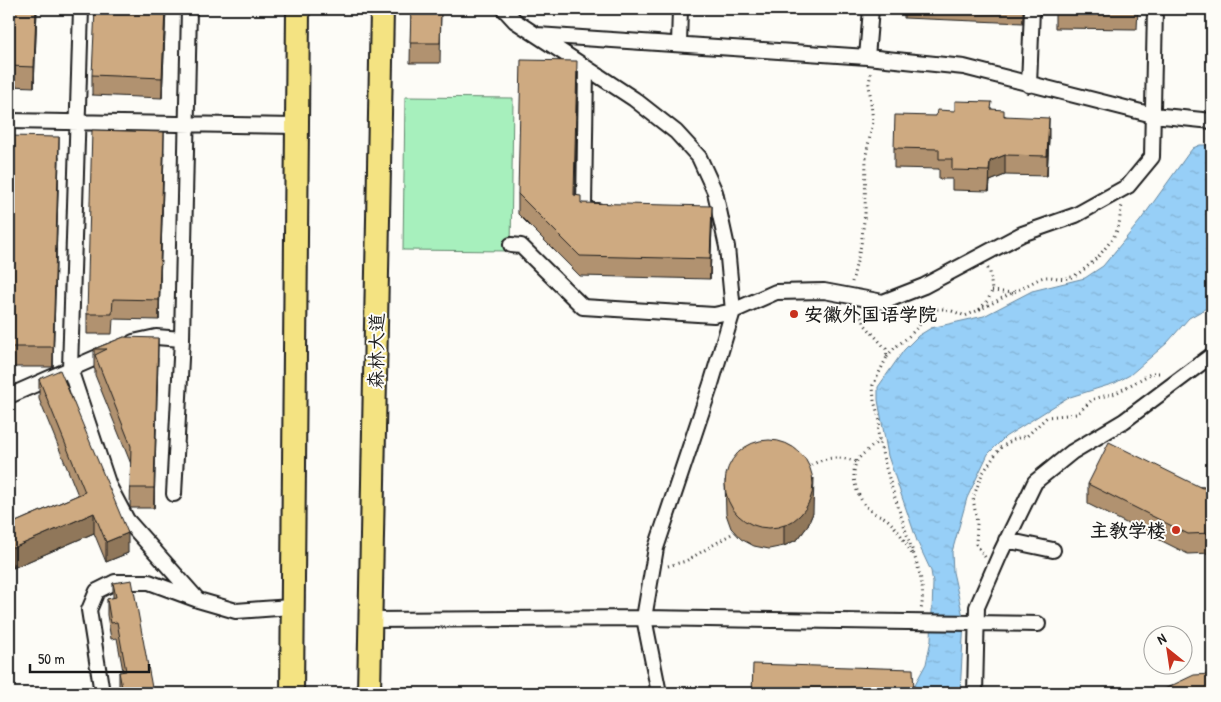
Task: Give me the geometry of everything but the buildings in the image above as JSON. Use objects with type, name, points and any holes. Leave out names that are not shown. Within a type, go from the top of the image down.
[{"type":"main road","points":[[292,693],[291,607],[298,9]]},
{"type":"main road","name":"森林大道","points":[[369,693],[382,9]]},
{"type":"street","points":[[81,9],[70,369],[109,486],[126,520],[198,600]]},
{"type":"street","points":[[174,494],[182,339],[189,9]]},
{"type":"street","points":[[504,9],[515,21],[634,98],[688,144],[699,157],[715,192],[728,247],[733,311],[712,384],[656,548],[644,618],[659,693]]},
{"type":"street","points":[[679,44],[680,9]]},
{"type":"street","points":[[870,57],[871,9]]},
{"type":"street","points":[[1028,85],[1032,9]]},
{"type":"street","points":[[511,245],[521,246],[583,307],[714,315],[733,311],[776,292],[824,291],[852,298],[883,302],[924,286],[1022,234],[1076,215],[1128,186],[1152,157],[1155,9]]},
{"type":"street","points":[[536,35],[870,57],[964,67],[1153,116],[1212,121]]},
{"type":"street","points":[[586,68],[584,207],[592,212],[612,211]]},
{"type":"street","points":[[9,121],[297,126]]},
{"type":"street","points":[[700,210],[719,210]]},
{"type":"street","points":[[9,396],[128,344],[156,336],[182,339]]},
{"type":"street","points":[[975,693],[973,624],[977,607],[994,566],[1034,482],[1072,452],[1124,421],[1212,355]]},
{"type":"street","points":[[1006,540],[1053,550]]},
{"type":"street","points":[[102,693],[89,610],[97,591],[115,582],[149,582],[198,600],[236,611],[291,607]]},
{"type":"street","points":[[371,620],[644,618],[1038,624]]},
{"type":"path","points":[[870,57],[869,84],[873,122],[866,155],[865,213],[852,298],[865,325],[886,349],[887,357]]},
{"type":"path","points":[[918,623],[924,593],[916,558],[879,440],[880,421],[874,400],[873,386],[894,346],[910,334],[932,310],[942,309],[965,316],[1050,276],[1066,279],[1074,276],[1092,263],[1119,227],[1128,186]]},
{"type":"path","points":[[979,310],[988,300],[992,291],[990,272],[980,256]]},
{"type":"path","points":[[992,291],[1014,293]]},
{"type":"path","points":[[994,566],[981,554],[976,544],[977,524],[973,498],[982,474],[1000,448],[1014,439],[1027,436],[1047,417],[1077,414],[1093,399],[1116,393],[1152,373],[1170,374],[1180,379]]},
{"type":"path","points":[[879,440],[856,462],[855,481],[858,497],[872,512],[882,514],[892,524],[916,558]]},
{"type":"path","points":[[801,473],[809,466],[826,458],[845,457],[856,462]]},
{"type":"path","points":[[652,569],[686,561],[735,532]]},
{"type":"green space","points":[[405,97],[513,98],[511,251],[403,250]]},
{"type":"water","points":[[1200,145],[1212,145],[1212,305],[1189,318],[1167,343],[1130,375],[1115,383],[1067,398],[1005,437],[988,454],[967,498],[952,552],[953,572],[964,621],[960,693],[913,693],[913,688],[926,664],[931,640],[933,583],[931,571],[917,541],[888,456],[878,400],[878,387],[904,350],[918,336],[931,328],[984,316],[1032,291],[1085,278],[1103,266],[1140,221],[1188,154],[1193,148]]},
{"type":"place","name":"安徽外国语学院","points":[[794,314]]},
{"type":"place","name":"主教学楼","points":[[1176,530]]}]
